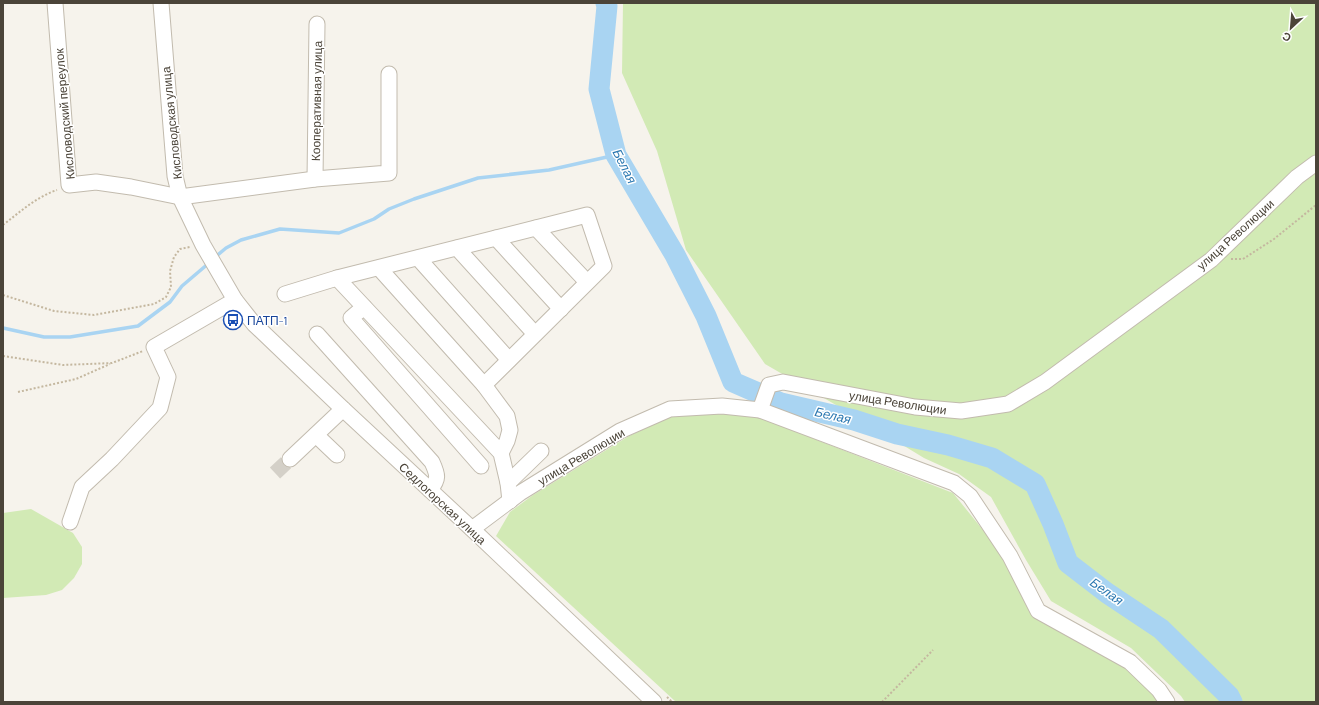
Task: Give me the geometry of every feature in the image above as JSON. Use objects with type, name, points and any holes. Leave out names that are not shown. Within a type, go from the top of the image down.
[{"type":"street","name":"Кисловодский переулок","points":[[55,3],[69,185],[96,182],[132,187],[180,197]]},
{"type":"street","name":"Кисловодская улица","points":[[161,3],[172,153],[180,197],[203,245],[235,300]]},
{"type":"street","name":"Кооперативная улица","points":[[315,179],[317,24]]},
{"type":"street","name":"Кооперативная улица","points":[[180,197],[315,179],[389,173],[389,74]]},
{"type":"street","name":"улица Революции","points":[[472,530],[520,493],[620,431],[670,409],[722,406],[760,410],[769,385],[783,382],[915,407],[961,411],[1008,404],[1045,382],[1211,260],[1297,177],[1316,163]]},
{"type":"street","points":[[285,294],[337,278],[586,215],[604,266],[484,385]]},
{"type":"street","points":[[536,228],[587,282]]},
{"type":"street","points":[[496,238],[561,309]]},
{"type":"street","points":[[458,248],[535,334]]},
{"type":"street","points":[[418,258],[509,360]]},
{"type":"street","points":[[379,268],[484,385],[506,416],[510,430],[507,441],[501,453]]},
{"type":"street","points":[[337,278],[501,453],[508,483],[510,501]]},
{"type":"street","points":[[70,522],[82,487],[112,459],[160,408],[168,377],[154,347],[235,300]]},
{"type":"street","name":"Седлогорская улица","points":[[235,300],[254,324],[342,409],[654,702]]},
{"type":"street","points":[[364,307],[351,318],[481,466]]},
{"type":"street","points":[[317,334],[432,462],[437,474],[436,482],[430,490]]},
{"type":"street","points":[[400,374],[414,360]]},
{"type":"street","points":[[290,459],[342,409]]},
{"type":"street","points":[[760,410],[954,483],[970,496],[1010,556],[1038,610],[1130,662],[1159,690],[1167,702]]},
{"type":"street","points":[[316,435],[337,455]]},
{"type":"street","points":[[508,483],[541,451]]},
{"type":"path","points":[[3,225],[26,207],[48,193],[69,185]]},
{"type":"path","points":[[1211,260],[1243,259],[1274,240],[1316,205]]},
{"type":"path","points":[[3,295],[54,311],[94,315],[154,304],[166,297],[171,288],[170,271],[174,257],[180,249],[203,245]]},
{"type":"path","points":[[18,392],[76,379],[154,347]]},
{"type":"path","points":[[3,356],[63,365],[112,363]]},
{"type":"path","points":[[882,702],[933,650]]},
{"type":"green space","points":[[623,3],[1316,3],[1316,702],[1185,702],[1181,696],[1131,648],[1051,601],[991,497],[959,474],[924,458],[765,364],[686,250],[657,151],[622,73]]},
{"type":"green space","points":[[706,413],[744,414],[783,424],[817,440],[953,493],[987,535],[1018,580],[1035,616],[1116,658],[1161,702],[676,702],[496,536],[510,512],[533,495],[629,436],[669,417]]},
{"type":"green space","points":[[31,509],[73,533],[82,547],[82,564],[74,578],[62,590],[46,595],[3,598],[3,513]]},
{"type":"waterway","name":"Белая","points":[[606,3],[607,6],[599,89],[616,155],[675,255],[706,316],[733,382],[781,403],[854,420],[897,434],[948,445],[992,458],[1035,484],[1068,563],[1107,593],[1161,629],[1229,696],[1232,702]]},
{"type":"waterway","points":[[214,258],[226,248],[241,240],[280,229],[339,233],[374,219],[389,209],[414,199],[478,178],[549,170],[616,155]]},
{"type":"waterway","points":[[3,328],[44,337],[70,337],[138,326],[170,302],[182,286],[209,263]]},
{"type":"tunnel","points":[[275,473],[290,459]]},
{"type":"place","name":"ПАТП-1","points":[[233,320]]}]
